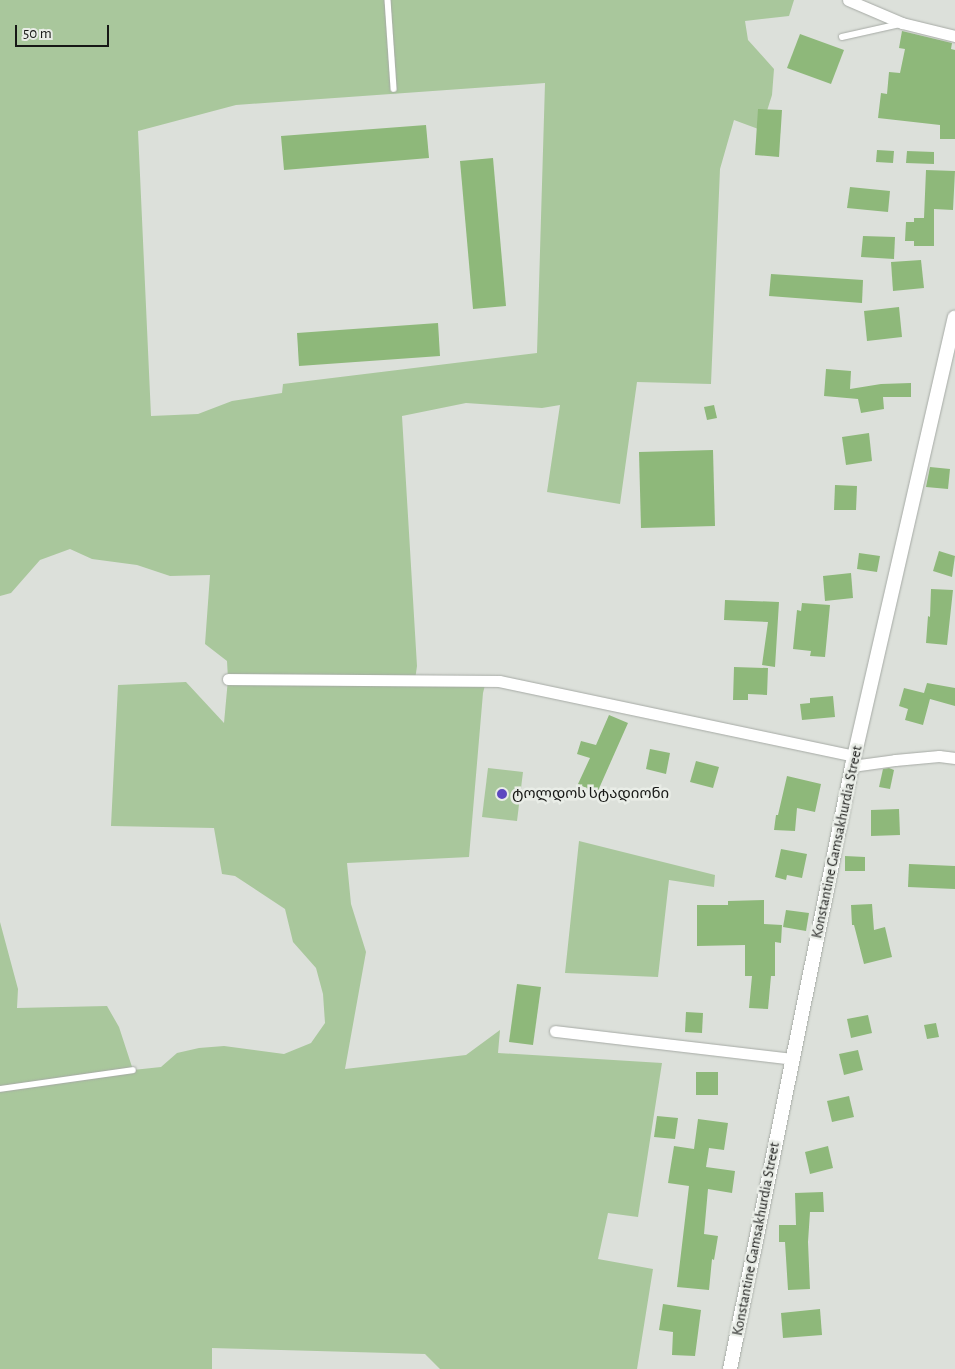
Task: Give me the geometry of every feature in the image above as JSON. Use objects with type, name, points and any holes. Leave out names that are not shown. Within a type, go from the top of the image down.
[{"type":"street","points":[[848,0],[902,24],[955,36]]},
{"type":"street","name":"Konstantine Gamsakhurdia Street","points":[[730,1369],[853,761],[955,318]]},
{"type":"street","points":[[228,679],[499,681],[853,761],[955,758]]},
{"type":"street","points":[[555,1031],[793,1059]]},
{"type":"lane","points":[[388,0],[394,89]]},
{"type":"lane","points":[[842,37],[902,24]]},
{"type":"lane","points":[[0,1090],[133,1070]]},
{"type":"green space","points":[[0,0],[794,0],[789,16],[745,21],[748,40],[774,69],[772,95],[761,130],[734,120],[720,169],[711,384],[637,382],[620,504],[547,492],[560,405],[542,408],[466,403],[402,416],[417,666],[415,680],[486,681],[483,693],[469,857],[347,863],[351,904],[366,952],[345,1069],[466,1055],[500,1030],[498,1053],[662,1063],[638,1217],[608,1213],[598,1259],[653,1269],[637,1369],[440,1369],[425,1354],[212,1348],[212,1369],[0,1369],[0,922],[18,989],[17,1008],[107,1006],[119,1027],[133,1070],[161,1067],[177,1053],[199,1048],[224,1046],[284,1054],[311,1043],[325,1023],[323,994],[316,968],[293,942],[285,909],[235,876],[222,874],[214,828],[111,826],[118,685],[186,682],[224,723],[228,679],[227,661],[205,644],[210,575],[170,576],[137,565],[92,559],[70,549],[40,560],[11,593],[0,596]],"holes":[[[545,83],[537,353],[283,384],[282,393],[232,401],[198,414],[151,416],[138,131],[236,105]]]},
{"type":"green space","name":"ტოლდოს სტადიონი","points":[[488,768],[523,772],[517,821],[482,817]]},
{"type":"green space","points":[[579,841],[715,875],[714,887],[669,880],[658,977],[565,973]]},
{"type":"building","points":[[902,31],[952,43],[951,49],[955,50],[955,139],[940,139],[940,125],[878,118],[881,93],[887,94],[889,72],[900,73],[905,49],[899,48]]},
{"type":"building","points":[[800,34],[844,50],[831,84],[787,68]]},
{"type":"building","points":[[758,109],[782,110],[779,157],[755,155]]},
{"type":"building","points":[[426,125],[429,158],[284,170],[281,136]]},
{"type":"building","points":[[877,150],[894,151],[893,163],[876,162]]},
{"type":"building","points":[[907,151],[934,152],[934,164],[906,163]]},
{"type":"building","points":[[493,158],[506,306],[473,309],[460,161]]},
{"type":"building","points":[[926,170],[955,171],[953,210],[934,209],[934,246],[914,246],[914,241],[905,241],[906,222],[914,222],[914,218],[924,218]]},
{"type":"building","points":[[850,187],[890,191],[888,212],[847,208]]},
{"type":"building","points":[[863,236],[895,237],[894,259],[861,257]]},
{"type":"building","points":[[921,260],[924,288],[893,291],[891,262]]},
{"type":"building","points":[[771,274],[863,280],[862,303],[769,296]]},
{"type":"building","points":[[899,307],[902,337],[867,341],[864,311]]},
{"type":"building","points":[[438,323],[440,356],[299,366],[297,333]]},
{"type":"building","points":[[826,369],[851,371],[850,389],[881,384],[911,383],[911,397],[883,397],[884,409],[861,413],[858,399],[824,396]]},
{"type":"building","points":[[714,405],[717,418],[707,420],[704,407]]},
{"type":"building","points":[[869,433],[872,461],[846,465],[842,437]]},
{"type":"building","points":[[713,450],[715,526],[641,528],[639,452]]},
{"type":"building","points":[[930,467],[950,469],[948,489],[926,487]]},
{"type":"building","points":[[835,485],[857,486],[856,510],[834,510]]},
{"type":"building","points":[[939,551],[955,556],[952,577],[933,571]]},
{"type":"building","points":[[859,553],[880,556],[877,572],[857,569]]},
{"type":"building","points":[[851,573],[853,598],[825,601],[823,576]]},
{"type":"building","points":[[931,589],[953,590],[947,645],[926,643],[928,616],[930,617]]},
{"type":"building","points":[[725,600],[779,602],[775,667],[762,665],[768,622],[724,620]]},
{"type":"building","points":[[802,603],[830,605],[825,657],[810,656],[811,651],[793,649],[797,610],[801,611]]},
{"type":"building","points":[[734,667],[768,668],[767,695],[748,694],[748,700],[733,700]]},
{"type":"building","points":[[927,683],[955,688],[955,706],[930,699],[923,725],[905,720],[908,709],[899,706],[904,688],[924,693]]},
{"type":"building","points":[[833,696],[835,717],[802,720],[800,704],[810,703],[810,698]]},
{"type":"building","points":[[609,715],[628,723],[597,793],[578,784],[590,758],[577,754],[581,741],[596,745]]},
{"type":"building","points":[[650,749],[670,753],[666,774],[646,769]]},
{"type":"building","points":[[696,761],[719,767],[713,788],[690,782]]},
{"type":"building","points":[[889,768],[894,770],[890,789],[879,787],[883,769]]},
{"type":"building","points":[[787,776],[821,784],[815,812],[797,808],[795,831],[774,830],[776,815],[778,815]]},
{"type":"building","points":[[899,809],[900,835],[871,836],[871,810]]},
{"type":"building","points":[[781,849],[807,854],[802,878],[787,875],[786,880],[775,877]]},
{"type":"building","points":[[845,856],[865,857],[865,871],[845,871]]},
{"type":"building","points":[[909,864],[955,866],[955,889],[908,887]]},
{"type":"building","points":[[764,900],[764,924],[782,925],[781,943],[775,942],[775,976],[771,976],[768,1009],[749,1008],[752,976],[745,976],[745,945],[697,946],[697,905],[728,905],[728,901]]},
{"type":"building","points":[[872,904],[874,930],[885,927],[892,957],[864,964],[854,925],[852,925],[851,905]]},
{"type":"building","points":[[786,910],[809,913],[806,931],[783,927]]},
{"type":"building","points":[[517,984],[541,987],[533,1045],[509,1042]]},
{"type":"building","points":[[686,1012],[703,1013],[702,1033],[685,1032]]},
{"type":"building","points":[[868,1015],[872,1033],[851,1038],[847,1019]]},
{"type":"building","points":[[936,1023],[939,1037],[927,1039],[924,1025]]},
{"type":"building","points":[[858,1050],[863,1070],[844,1075],[839,1054]]},
{"type":"building","points":[[696,1072],[718,1072],[718,1095],[696,1095]]},
{"type":"building","points":[[849,1096],[854,1117],[832,1122],[827,1101]]},
{"type":"building","points":[[657,1116],[678,1118],[675,1139],[654,1137]]},
{"type":"building","points":[[698,1119],[728,1123],[724,1150],[709,1148],[706,1167],[735,1171],[732,1193],[708,1189],[704,1234],[718,1236],[714,1260],[712,1259],[709,1290],[677,1287],[689,1186],[668,1183],[674,1146],[694,1149]]},
{"type":"building","points":[[828,1146],[833,1168],[810,1174],[805,1152]]},
{"type":"building","points":[[823,1192],[824,1212],[810,1212],[808,1242],[810,1289],[788,1290],[785,1242],[779,1242],[779,1225],[796,1225],[795,1193]]},
{"type":"building","points":[[663,1304],[701,1310],[695,1356],[672,1355],[673,1332],[659,1330]]},
{"type":"building","points":[[820,1309],[822,1335],[783,1338],[781,1313]]},
{"type":"place","name":"ტოლდოს სტადიონი","points":[[502,794]]}]
